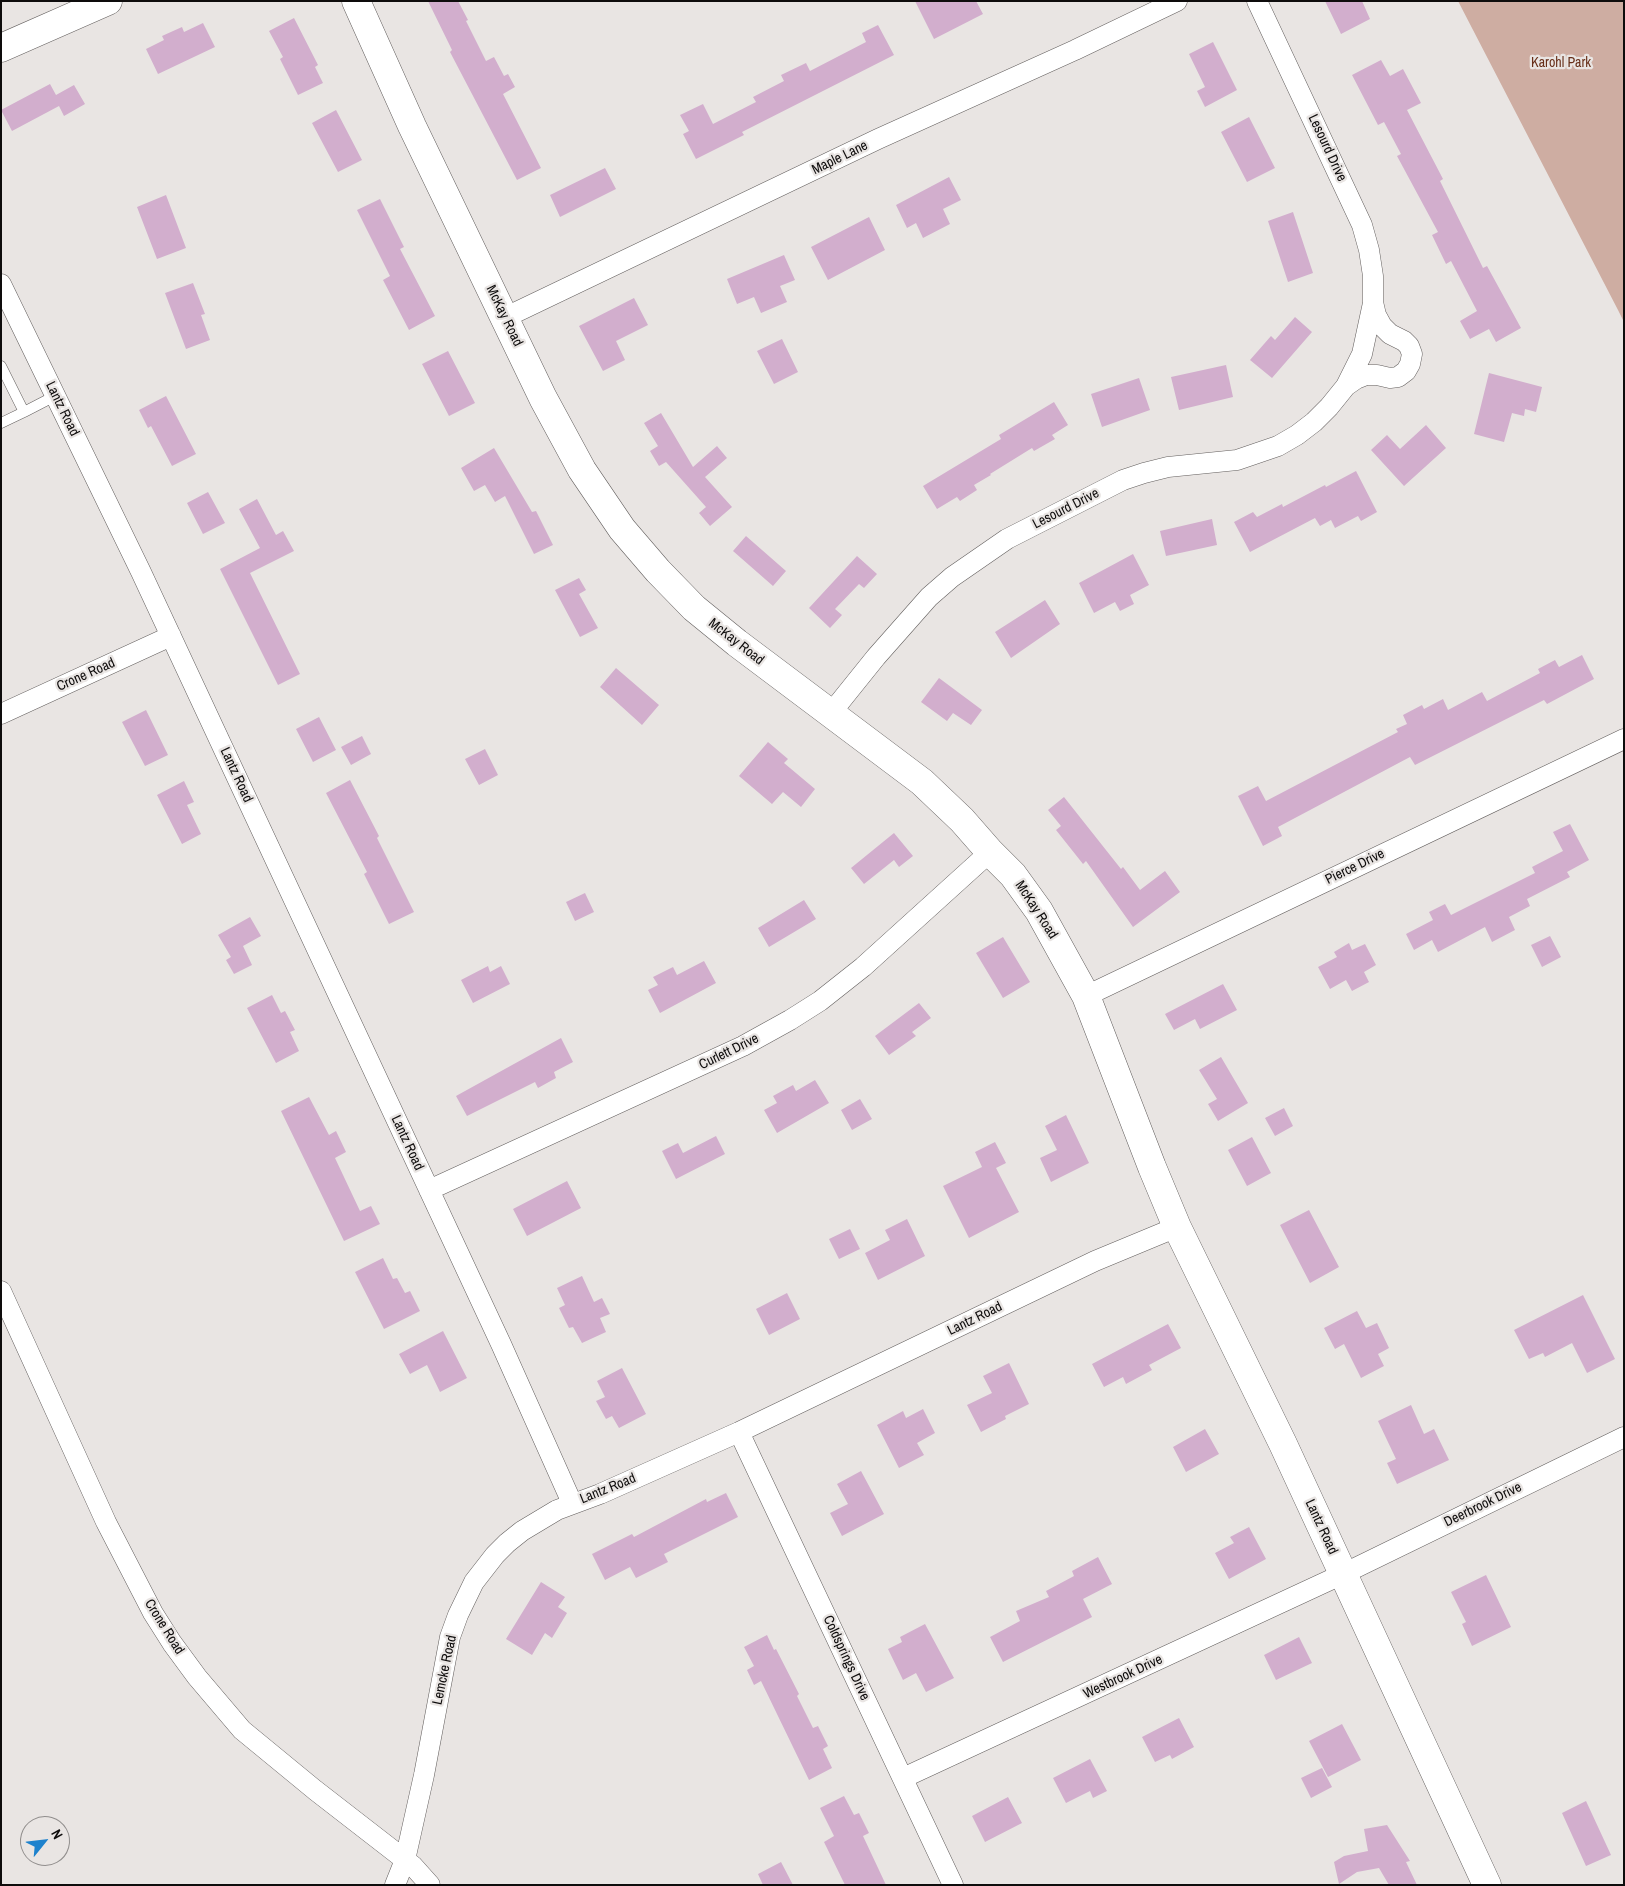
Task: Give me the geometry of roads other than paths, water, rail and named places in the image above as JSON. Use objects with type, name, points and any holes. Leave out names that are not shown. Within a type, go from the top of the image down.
[{"type":"street","points":[[1,48],[108,1]]},
{"type":"street","name":"McKay Road","points":[[356,1],[412,126],[504,318],[543,398],[582,470],[622,529],[658,571],[694,608],[737,644],[922,782],[962,820],[1013,875],[1039,912],[1086,996],[1177,1227]]},
{"type":"street","name":"Maple Lane","points":[[504,318],[878,139],[1075,50],[1177,1]]},
{"type":"street","name":"Lesourd Drive","points":[[831,713],[876,657],[929,597],[952,577],[1007,539],[1123,480],[1168,467],[1237,460],[1278,446],[1314,422],[1346,386],[1362,354],[1373,302],[1371,259],[1362,225],[1257,1]]},
{"type":"street","name":"Lantz Road","points":[[1,284],[171,636],[501,1344],[572,1503],[600,1494],[739,1432],[1095,1261],[1177,1227],[1284,1444],[1487,1885]]},
{"type":"street","name":"Lesourd Drive","points":[[1346,386],[1366,375],[1398,377],[1406,371],[1410,364],[1412,354],[1408,346],[1404,341],[1390,334],[1382,326],[1376,315],[1373,302]]},
{"type":"street","name":"Crone Road","points":[[1,714],[171,636]]},
{"type":"street","name":"Pierce Drive","points":[[1086,996],[1624,739]]},
{"type":"street","name":"Curlett Drive","points":[[429,1190],[734,1051],[790,1020],[820,1001],[863,967],[990,852]]},
{"type":"street","name":"Crone Road","points":[[1,1291],[106,1522],[153,1612],[172,1643],[197,1677],[242,1730],[315,1790],[414,1866],[430,1885]]},
{"type":"street","name":"Coldsprings Drive","points":[[739,1432],[952,1885]]},
{"type":"street","name":"Deerbrook Drive","points":[[1343,1574],[1624,1437]]},
{"type":"street","name":"Lemcke Road","points":[[395,1885],[405,1860],[424,1775],[450,1637],[458,1615],[474,1582],[507,1543],[539,1519],[572,1503]]},
{"type":"street","name":"Westbrook Drive","points":[[902,1778],[1343,1574]]},
{"type":"lane","points":[[1,366],[24,412]]},
{"type":"lane","points":[[1,423],[56,396]]},
{"type":"park label","name":"Karohl Park","points":[[1561,63]]}]
